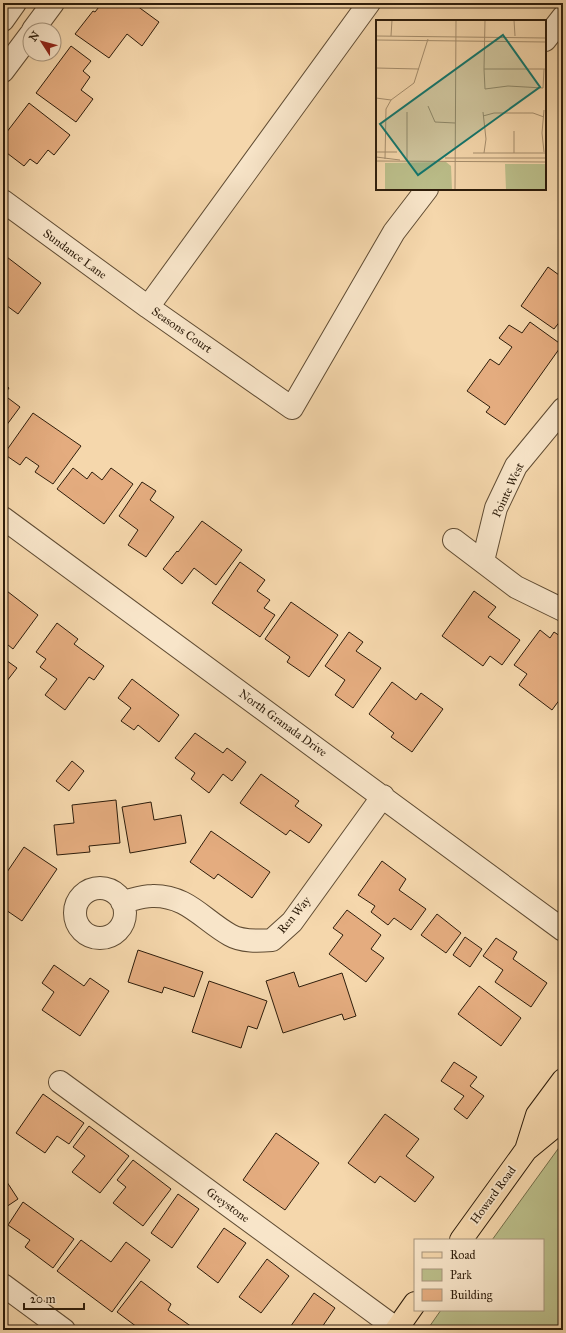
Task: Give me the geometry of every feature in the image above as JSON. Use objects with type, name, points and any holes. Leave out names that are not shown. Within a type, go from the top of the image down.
[{"type":"main road","name":"Howard Road","points":[[526,1150],[537,1115],[563,1080]]},
{"type":"main road","name":"Howard Road","points":[[462,1239],[526,1150],[554,1127],[563,1115]]},
{"type":"main road","points":[[396,1329],[414,1304]]},
{"type":"street","points":[[3,20],[15,3]]},
{"type":"street","points":[[40,22],[53,3]]},
{"type":"street","name":"Seasons Court","points":[[369,3],[148,307],[292,408],[394,232],[426,190]]},
{"type":"street","points":[[546,39],[563,17]]},
{"type":"street","points":[[3,71],[22,46]]},
{"type":"street","name":"Sundance Lane","points":[[3,201],[148,307]]},
{"type":"street","name":"Pointe West","points":[[483,561],[496,508],[516,466],[563,409]]},
{"type":"street","name":"North Granada Drive","points":[[3,518],[383,796],[563,930]]},
{"type":"street","points":[[454,540],[516,587],[563,610]]},
{"type":"street","name":"Ren Way","points":[[122,902],[152,896],[170,898],[187,904],[231,936],[252,941],[272,940],[292,922],[383,796]]},
{"type":"street","name":"Greystone","points":[[60,1082],[396,1329]]},
{"type":"street","points":[[3,1285],[64,1330]]},
{"type":"green space","points":[[563,1142],[563,1330],[427,1330],[440,1311],[544,1311],[544,1239],[493,1239]]},
{"type":"building","points":[[102,3],[133,3],[159,22],[142,46],[127,34],[109,58],[75,34],[93,11],[95,12]]},
{"type":"building","points":[[71,46],[91,61],[83,71],[90,77],[81,90],[93,99],[76,122],[36,93],[59,62],[62,62],[62,58]]},
{"type":"building","points":[[29,103],[70,135],[54,155],[48,150],[37,164],[30,159],[24,166],[3,150],[3,137]]},
{"type":"building","points":[[3,254],[41,283],[18,314],[3,303]]},
{"type":"building","points":[[548,267],[559,275],[563,269],[563,322],[561,320],[554,329],[521,306]]},
{"type":"building","points":[[530,322],[562,345],[505,425],[486,412],[490,407],[467,391],[490,359],[499,365],[512,347],[499,338],[509,325],[522,333]]},
{"type":"building","points":[[3,383],[9,388],[4,395],[20,407],[3,430]]},
{"type":"building","points":[[33,413],[81,446],[53,484],[35,472],[39,466],[26,457],[20,465],[4,454]]},
{"type":"building","points":[[73,468],[87,479],[92,472],[102,480],[111,468],[133,484],[104,524],[57,489]]},
{"type":"building","points":[[142,482],[156,491],[150,500],[174,517],[146,557],[128,545],[138,530],[119,516]]},
{"type":"building","points":[[202,521],[242,550],[216,585],[194,568],[182,584],[163,569]]},
{"type":"building","points":[[240,562],[265,580],[257,591],[270,600],[264,608],[275,615],[260,637],[212,603]]},
{"type":"building","points":[[3,588],[38,615],[13,649],[3,641]]},
{"type":"building","points":[[474,591],[496,607],[488,617],[520,640],[502,665],[490,656],[483,666],[442,636]]},
{"type":"building","points":[[291,602],[338,635],[309,677],[287,662],[290,657],[265,639]]},
{"type":"building","points":[[57,623],[78,639],[74,644],[104,666],[94,680],[89,677],[65,710],[45,695],[57,679],[40,667],[46,659],[36,652]]},
{"type":"building","points":[[540,630],[550,638],[554,632],[563,638],[563,695],[552,710],[519,685],[527,674],[514,665]]},
{"type":"building","points":[[349,632],[363,642],[356,651],[381,668],[353,708],[335,695],[345,680],[325,666]]},
{"type":"building","points":[[3,658],[17,668],[3,686]]},
{"type":"building","points":[[132,679],[179,715],[159,742],[138,725],[134,730],[121,721],[131,708],[118,698]]},
{"type":"building","points":[[392,682],[416,700],[421,693],[443,709],[412,752],[391,737],[394,733],[369,714]]},
{"type":"building","points":[[195,733],[223,753],[227,748],[246,762],[232,781],[223,774],[209,793],[191,779],[195,773],[175,758]]},
{"type":"building","points":[[72,761],[84,771],[69,791],[56,781]]},
{"type":"building","points":[[261,774],[299,801],[295,806],[322,825],[309,843],[290,830],[286,835],[240,803]]},
{"type":"building","points":[[116,800],[120,843],[89,846],[90,852],[57,855],[54,825],[74,823],[72,805]]},
{"type":"building","points":[[151,802],[154,820],[181,815],[186,843],[130,853],[122,807]]},
{"type":"building","points":[[211,831],[270,872],[252,898],[218,874],[214,879],[190,862]]},
{"type":"building","points":[[24,847],[57,869],[22,921],[3,908],[3,873],[5,875]]},
{"type":"building","points":[[382,861],[406,879],[399,890],[426,909],[411,930],[394,918],[388,925],[371,912],[375,906],[358,895]]},
{"type":"building","points":[[347,910],[381,935],[371,949],[384,958],[366,982],[329,954],[343,935],[333,928]]},
{"type":"building","points":[[437,914],[461,933],[446,953],[421,935]]},
{"type":"building","points":[[465,937],[482,949],[470,967],[453,955]]},
{"type":"building","points":[[496,938],[517,952],[513,959],[547,983],[531,1007],[495,982],[503,970],[483,956]]},
{"type":"building","points":[[138,950],[203,972],[194,997],[164,987],[162,993],[128,982]]},
{"type":"building","points":[[54,965],[84,986],[90,978],[109,991],[80,1036],[42,1010],[54,992],[42,983]]},
{"type":"building","points":[[294,972],[299,987],[342,973],[356,1016],[344,1020],[342,1014],[283,1033],[266,981]]},
{"type":"building","points":[[209,981],[267,1001],[257,1029],[248,1026],[241,1048],[192,1032]]},
{"type":"building","points":[[479,986],[521,1018],[501,1046],[458,1014]]},
{"type":"building","points":[[454,1062],[477,1077],[470,1086],[484,1096],[467,1119],[454,1109],[464,1096],[441,1081]]},
{"type":"building","points":[[43,1094],[84,1123],[69,1144],[57,1136],[45,1153],[16,1133]]},
{"type":"building","points":[[385,1114],[419,1139],[406,1156],[434,1177],[415,1202],[380,1176],[375,1183],[348,1163]]},
{"type":"building","points":[[89,1126],[129,1156],[100,1193],[72,1172],[85,1156],[73,1147]]},
{"type":"building","points":[[276,1133],[319,1163],[285,1210],[243,1180]]},
{"type":"building","points":[[133,1160],[171,1189],[143,1226],[113,1203],[126,1187],[117,1180]]},
{"type":"building","points":[[3,1176],[18,1199],[3,1209]]},
{"type":"building","points":[[178,1194],[199,1209],[172,1248],[151,1233]]},
{"type":"building","points":[[23,1202],[74,1239],[53,1268],[25,1247],[30,1240],[8,1225]]},
{"type":"building","points":[[224,1228],[246,1243],[218,1283],[197,1267]]},
{"type":"building","points":[[81,1240],[111,1262],[126,1242],[150,1260],[112,1312],[57,1271]]},
{"type":"building","points":[[267,1259],[289,1276],[261,1313],[239,1297]]},
{"type":"building","points":[[141,1281],[171,1304],[168,1310],[192,1327],[190,1330],[141,1330],[117,1312]]},
{"type":"building","points":[[314,1293],[335,1308],[320,1330],[288,1330]]}]
